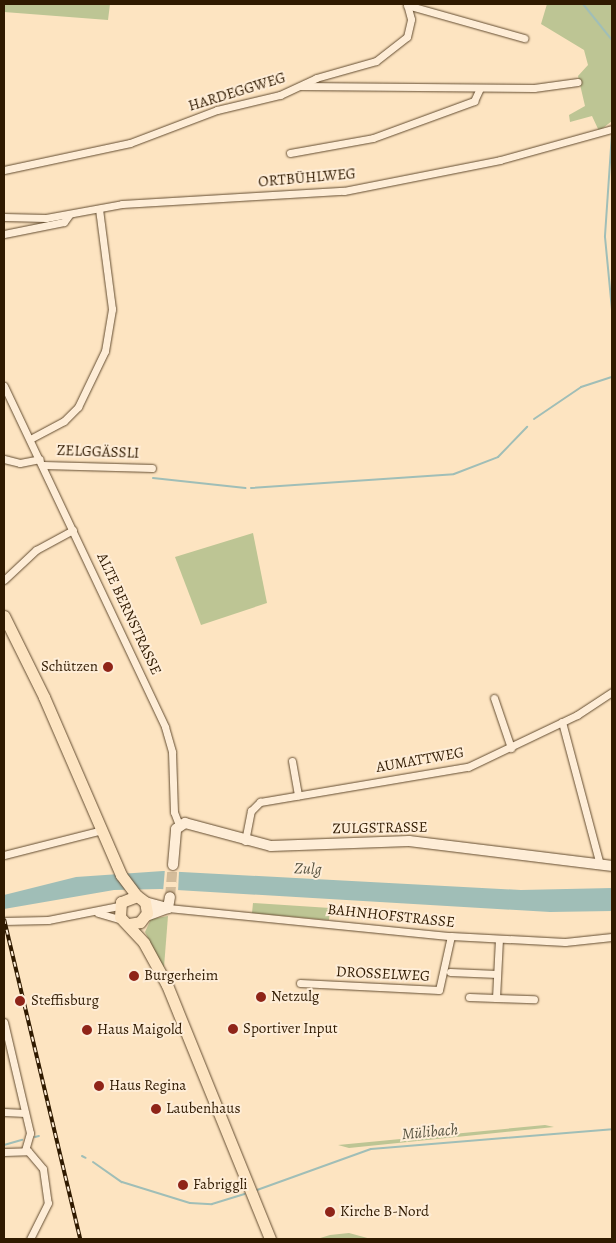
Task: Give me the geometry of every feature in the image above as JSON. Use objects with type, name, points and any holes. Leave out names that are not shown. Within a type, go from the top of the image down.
[{"type":"main road","points":[[4,616],[119,871],[139,897],[144,918],[144,942]]},
{"type":"main road","points":[[119,871],[121,900],[126,922],[144,942],[169,990],[270,1239]]},
{"type":"main road","points":[[121,900],[139,897]]},
{"type":"main road","points":[[126,922],[144,918]]},
{"type":"street","points":[[405,4],[524,38]]},
{"type":"street","name":"HARDEGGWEG","points":[[4,170],[130,143],[359,68],[395,51],[408,33],[405,4]]},
{"type":"street","points":[[301,86],[534,88],[578,82]]},
{"type":"street","points":[[290,153],[373,138],[474,101],[480,88]]},
{"type":"street","name":"ORTBÜHLWEG","points":[[4,234],[64,222],[69,215],[99,209],[344,191],[500,160],[612,129]]},
{"type":"street","points":[[32,438],[60,424],[78,407],[105,351],[112,309],[99,209]]},
{"type":"street","points":[[4,217],[69,215]]},
{"type":"street","name":"ALTE BERNSTRASSE","points":[[4,386],[32,438],[41,462],[168,736],[179,825],[173,865]]},
{"type":"street","name":"ZELGGÄSSLI","points":[[4,459],[26,463],[41,462],[152,468]]},
{"type":"street","points":[[4,580],[36,550],[73,530]]},
{"type":"street","name":"AUMATTWEG","points":[[245,840],[255,804],[298,795],[453,771],[511,748],[562,722],[612,692]]},
{"type":"street","points":[[494,698],[511,748]]},
{"type":"street","points":[[562,722],[600,865]]},
{"type":"street","points":[[292,761],[298,795]]},
{"type":"street","name":"ZULGSTRASSE","points":[[179,825],[187,823],[245,840],[281,846],[409,841],[612,866]]},
{"type":"street","points":[[4,855],[102,830]]},
{"type":"street","points":[[139,897],[168,908]]},
{"type":"street","points":[[168,908],[170,897]]},
{"type":"street","points":[[4,921],[31,921],[98,913],[121,900]]},
{"type":"street","points":[[144,918],[168,908]]},
{"type":"street","name":"BAHNHOFSTRASSE","points":[[168,908],[451,936],[579,942],[612,937]]},
{"type":"street","points":[[98,913],[126,922]]},
{"type":"street","name":"DROSSELWEG","points":[[300,983],[439,990],[451,936]]},
{"type":"street","points":[[496,998],[499,939]]},
{"type":"street","points":[[450,972],[497,974]]},
{"type":"street","points":[[469,997],[534,1000]]},
{"type":"street","points":[[4,1022],[30,1133],[25,1150]]},
{"type":"street","points":[[4,1112],[24,1113]]},
{"type":"street","points":[[4,1152],[25,1150],[40,1161],[48,1195],[46,1212],[30,1239]]},
{"type":"green space","points":[[4,4],[110,4],[108,20],[4,12]]},
{"type":"green space","points":[[547,4],[612,4],[612,121],[599,131],[592,116],[570,122],[569,115],[585,106],[578,76],[588,65],[584,50],[541,24]]},
{"type":"green space","points":[[253,533],[267,603],[201,625],[175,557]]},
{"type":"green space","points":[[253,903],[330,908],[329,920],[252,913]]},
{"type":"green space","points":[[168,916],[163,967],[145,932],[151,919]]},
{"type":"green space","points":[[545,1125],[554,1127],[349,1148],[338,1145]]},
{"type":"green space","points":[[349,1233],[371,1239],[317,1239],[330,1235]]},
{"type":"water","points":[[163,871],[521,890],[612,888],[612,911],[550,912],[160,889],[114,890],[4,909],[4,895],[76,877]]},
{"type":"pier","points":[[165,869],[179,871],[178,892],[163,892]]},
{"type":"waterway","points":[[583,4],[612,40]]},
{"type":"waterway","points":[[612,133],[605,237],[612,310]]},
{"type":"waterway","points":[[534,419],[581,387],[612,377]]},
{"type":"waterway","points":[[251,488],[454,474],[498,457],[527,427]]},
{"type":"waterway","points":[[153,478],[245,488]]},
{"type":"waterway","name":"Mülibach","points":[[257,1190],[371,1149],[612,1129]]},
{"type":"waterway","name":"Mülibach","points":[[35,1137],[39,1136]]},
{"type":"waterway","name":"Mülibach","points":[[4,1145],[22,1140]]},
{"type":"waterway","name":"Mülibach","points":[[82,1156],[86,1158]]},
{"type":"waterway","name":"Mülibach","points":[[93,1162],[122,1182],[190,1203],[212,1204],[244,1194]]},
{"type":"tunnel","points":[[170,897],[173,865]]},
{"type":"railway","points":[[4,919],[80,1239]]},
{"type":"place","name":"Schützen","points":[[108,667]]},
{"type":"place","name":"Burgerheim","points":[[134,976]]},
{"type":"place","name":"Netzulg","points":[[261,997]]},
{"type":"place","name":"Steffisburg","points":[[20,1001]]},
{"type":"place","name":"Sportiver Input","points":[[233,1029]]},
{"type":"place","name":"Haus Maigold","points":[[87,1030]]},
{"type":"place","name":"Haus Regina","points":[[99,1086]]},
{"type":"place","name":"Laubenhaus","points":[[156,1109]]},
{"type":"place","name":"Fabriggli","points":[[183,1185]]},
{"type":"place","name":"Kirche B-Nord","points":[[330,1212]]},
{"type":"water label","name":"Zulg","points":[[308,869]]}]
